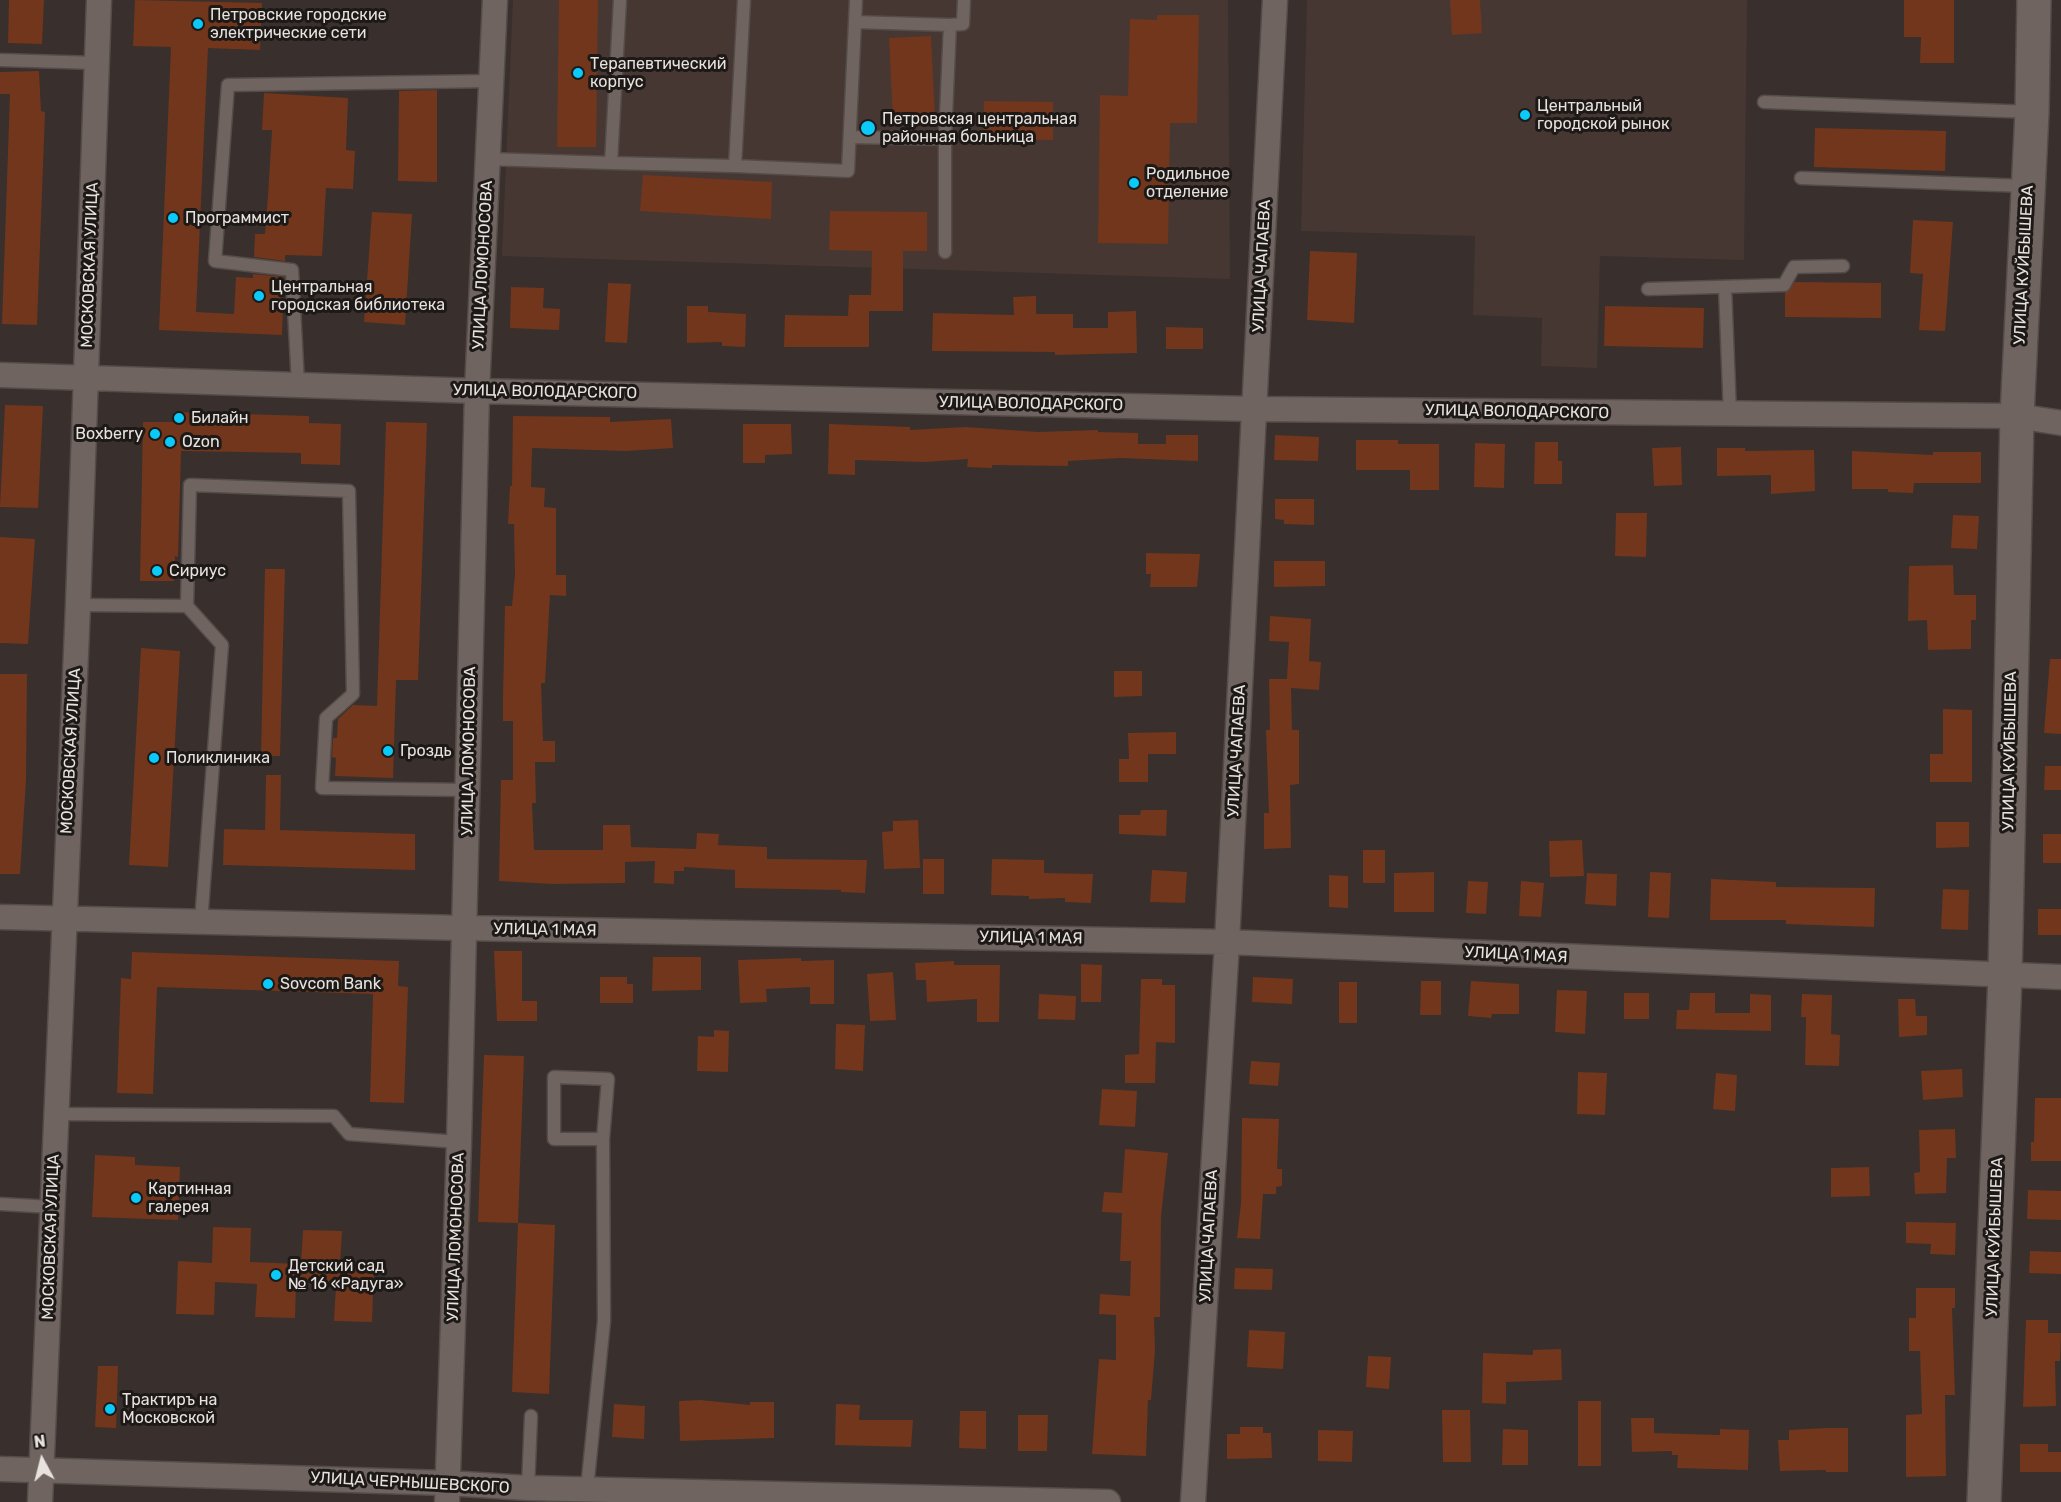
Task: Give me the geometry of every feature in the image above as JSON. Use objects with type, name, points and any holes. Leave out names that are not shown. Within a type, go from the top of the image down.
[{"type":"street","name":"МОСКОВСКАЯ УЛИЦА","points":[[40,1502],[78,605],[99,0]]},
{"type":"street","name":"УЛИЦА ЛОМОНОСОВА","points":[[447,1492],[459,1142],[477,391],[495,0]]},
{"type":"street","name":"УЛИЦА ЧАПАЕВА","points":[[1193,1502],[1227,942],[1275,0]]},
{"type":"street","name":"УЛИЦА КУЙБЫШЕВА","points":[[1984,1502],[2005,976],[2017,416],[2029,186],[2034,0]]},
{"type":"street","name":"УЛИЦА ВОЛОДАРСКОГО","points":[[0,375],[477,391],[1254,409],[2017,416],[2061,423]]},
{"type":"street","name":"УЛИЦА 1 МАЯ","points":[[0,917],[1227,942],[2061,977]]},
{"type":"street","name":"УЛИЦА ЧЕРНЫШЕВСКОГО","points":[[0,1468],[447,1492],[528,1488],[1108,1502]]},
{"type":"lane","points":[[611,163],[620,0]]},
{"type":"lane","points":[[735,166],[744,0]]},
{"type":"lane","points":[[488,159],[848,171],[856,0]]},
{"type":"lane","points":[[855,22],[963,24],[964,0]]},
{"type":"lane","points":[[945,252],[945,139],[950,25]]},
{"type":"lane","points":[[0,60],[96,63]]},
{"type":"lane","points":[[298,384],[292,270],[215,261],[228,85],[491,81]]},
{"type":"lane","points":[[1764,102],[2032,112]]},
{"type":"lane","points":[[850,137],[945,139]]},
{"type":"lane","points":[[1801,178],[2029,186]]},
{"type":"lane","points":[[1648,289],[1784,285],[1794,267],[1844,266]]},
{"type":"lane","points":[[1725,286],[1730,414]]},
{"type":"lane","points":[[201,922],[222,645],[187,606],[190,485],[349,490],[353,694],[326,718],[322,788],[468,790]]},
{"type":"lane","points":[[78,605],[187,606]]},
{"type":"lane","points":[[587,1489],[604,1321],[603,1139],[608,1079],[554,1077],[554,1139],[603,1139]]},
{"type":"lane","points":[[56,1114],[334,1116],[349,1134],[459,1142]]},
{"type":"lane","points":[[0,1204],[52,1207]]},
{"type":"lane","points":[[528,1488],[531,1416]]},
{"type":"shaded area","name":"Петровская центральная районная больница","points":[[513,0],[1228,0],[1230,279],[502,256]]},
{"type":"shaded area","name":"Центральный городской рынок","points":[[1307,0],[1747,0],[1744,260],[1600,256],[1597,368],[1541,366],[1542,318],[1473,315],[1475,236],[1301,231]]},
{"type":"building","points":[[9,0],[44,0],[42,44],[8,43]]},
{"type":"building","points":[[135,0],[262,3],[260,50],[208,48],[196,312],[234,314],[236,277],[253,278],[253,274],[284,277],[282,335],[159,330],[171,47],[133,46]]},
{"type":"building","name":"Терапевтический корпус","points":[[559,0],[598,0],[596,147],[557,147]]},
{"type":"building","points":[[1450,0],[1480,0],[1482,33],[1452,35]]},
{"type":"building","points":[[1904,0],[1954,0],[1954,63],[1920,63],[1921,37],[1904,37]]},
{"type":"building","name":"Родильное отделение","points":[[1157,15],[1199,15],[1197,123],[1170,123],[1168,244],[1098,243],[1100,95],[1128,96],[1130,19],[1157,20]]},
{"type":"building","points":[[931,36],[935,119],[893,121],[889,38]]},
{"type":"building","points":[[39,71],[41,111],[45,112],[37,325],[2,324],[10,94],[0,94],[0,72]]},
{"type":"building","points":[[437,90],[437,182],[398,181],[399,91]]},
{"type":"building","points":[[264,93],[348,98],[346,150],[355,151],[353,189],[326,188],[322,256],[285,255],[285,261],[254,257],[255,234],[265,234],[268,196],[272,130],[262,130]]},
{"type":"building","points":[[984,101],[1053,102],[1053,140],[983,139]]},
{"type":"building","points":[[1815,128],[1946,131],[1945,171],[1814,167]]},
{"type":"building","points":[[643,175],[772,182],[771,219],[640,211]]},
{"type":"building","points":[[830,211],[927,212],[927,251],[903,251],[903,311],[869,311],[869,347],[784,347],[785,315],[848,316],[849,295],[871,295],[872,251],[829,250]]},
{"type":"building","points":[[372,212],[412,214],[405,325],[364,322]]},
{"type":"building","points":[[1913,220],[1953,222],[1945,331],[1919,330],[1923,274],[1910,273]]},
{"type":"building","points":[[1310,251],[1357,253],[1354,323],[1307,320]]},
{"type":"building","points":[[1795,282],[1881,283],[1881,318],[1785,317],[1785,293]]},
{"type":"building","points":[[608,283],[631,284],[627,343],[605,342]]},
{"type":"building","points":[[511,287],[544,288],[543,308],[560,309],[559,330],[510,328]]},
{"type":"building","points":[[1036,296],[1036,314],[1073,314],[1073,328],[1108,328],[1108,312],[1136,311],[1137,353],[1055,355],[1055,352],[932,351],[933,313],[1014,315],[1013,297]]},
{"type":"building","points":[[687,306],[708,306],[708,312],[746,314],[745,347],[722,346],[722,342],[687,343]]},
{"type":"building","points":[[1605,306],[1704,308],[1703,348],[1604,346]]},
{"type":"building","points":[[1166,327],[1203,328],[1203,349],[1166,349]]},
{"type":"building","points":[[5,405],[43,406],[38,508],[0,507]]},
{"type":"building","points":[[174,412],[309,416],[309,423],[341,424],[340,465],[301,464],[301,453],[181,451],[178,557],[175,556],[174,581],[140,581],[143,422],[174,422]]},
{"type":"building","points":[[513,416],[610,417],[610,422],[671,419],[673,448],[626,451],[532,448],[531,487],[545,488],[544,507],[556,508],[556,575],[566,575],[566,596],[550,595],[545,683],[541,683],[543,741],[555,741],[555,762],[535,762],[536,803],[532,803],[534,850],[603,850],[603,825],[630,825],[631,847],[696,849],[697,833],[719,834],[718,845],[767,847],[767,859],[867,860],[865,893],[841,892],[841,890],[735,888],[735,870],[684,867],[684,871],[674,871],[674,884],[654,883],[655,861],[625,862],[625,883],[552,884],[499,881],[501,780],[513,780],[513,721],[503,721],[503,696],[505,606],[512,606],[515,574],[514,524],[508,524],[510,486],[512,486]]},
{"type":"building","points":[[386,422],[427,423],[418,680],[396,680],[393,778],[335,776],[336,758],[332,757],[333,738],[337,738],[338,719],[353,705],[377,706]]},
{"type":"building","points":[[743,424],[791,424],[792,454],[765,455],[765,463],[743,463]]},
{"type":"building","points":[[829,424],[910,427],[910,430],[966,427],[1038,432],[1098,430],[1098,432],[1138,433],[1138,444],[1166,444],[1166,435],[1198,435],[1198,461],[1120,458],[1068,461],[1068,466],[992,465],[992,468],[967,467],[968,459],[925,462],[855,460],[855,475],[828,474]]},
{"type":"building","points":[[1275,435],[1319,437],[1318,461],[1274,460]]},
{"type":"building","points":[[1356,440],[1398,440],[1398,444],[1439,444],[1439,490],[1410,490],[1410,470],[1356,470]]},
{"type":"building","points":[[1535,442],[1558,442],[1558,461],[1562,461],[1562,484],[1534,484]]},
{"type":"building","points":[[1475,443],[1505,444],[1504,488],[1474,487]]},
{"type":"building","points":[[1681,447],[1682,485],[1654,486],[1652,448]]},
{"type":"building","points":[[1717,448],[1745,448],[1745,451],[1814,450],[1815,491],[1771,494],[1771,475],[1717,476]]},
{"type":"building","points":[[1852,451],[1933,455],[1933,452],[1981,452],[1981,483],[1914,483],[1913,493],[1888,492],[1888,489],[1852,489]]},
{"type":"building","points":[[1275,499],[1314,499],[1314,525],[1284,524],[1284,520],[1275,519]]},
{"type":"building","points":[[1616,513],[1647,513],[1646,557],[1615,556]]},
{"type":"building","points":[[1953,515],[1979,516],[1977,549],[1951,548]]},
{"type":"building","points":[[0,537],[35,539],[28,644],[0,643]]},
{"type":"building","points":[[1146,553],[1200,554],[1197,587],[1150,587],[1151,574],[1146,574]]},
{"type":"building","points":[[1274,561],[1325,561],[1325,586],[1274,587]]},
{"type":"building","points":[[1953,565],[1954,595],[1976,595],[1976,620],[1971,620],[1971,649],[1928,650],[1927,620],[1908,621],[1909,566]]},
{"type":"building","points":[[265,569],[285,569],[280,756],[261,756]]},
{"type":"building","points":[[1270,616],[1311,619],[1309,661],[1321,662],[1319,690],[1291,688],[1292,730],[1299,730],[1299,784],[1290,785],[1291,848],[1264,849],[1264,813],[1269,813],[1266,730],[1270,730],[1269,679],[1287,679],[1289,642],[1269,641]]},
{"type":"building","name":"Поликлиника","points":[[141,648],[180,651],[168,867],[129,865]]},
{"type":"building","points":[[2050,659],[2061,659],[2061,734],[2044,733]]},
{"type":"building","points":[[1114,671],[1142,671],[1142,696],[1114,697]]},
{"type":"building","points":[[0,674],[27,674],[26,780],[20,874],[0,874]]},
{"type":"building","points":[[1943,709],[1972,710],[1972,782],[1930,782],[1930,754],[1943,754]]},
{"type":"building","points":[[1176,732],[1176,754],[1148,754],[1148,782],[1119,782],[1119,759],[1129,759],[1128,733]]},
{"type":"building","points":[[2045,766],[2061,766],[2061,790],[2044,790]]},
{"type":"building","points":[[266,775],[281,775],[280,830],[415,834],[415,870],[223,865],[224,829],[265,830]]},
{"type":"building","points":[[1141,810],[1167,810],[1166,836],[1119,834],[1119,815],[1140,815]]},
{"type":"building","points":[[918,820],[920,868],[884,869],[882,832],[893,831],[893,821]]},
{"type":"building","points":[[1936,822],[1969,822],[1969,847],[1936,848]]},
{"type":"building","points":[[2043,834],[2061,834],[2061,863],[2043,863]]},
{"type":"building","points":[[1582,840],[1584,876],[1550,877],[1549,841]]},
{"type":"building","points":[[1363,850],[1385,850],[1385,883],[1363,883]]},
{"type":"building","points":[[923,859],[944,859],[944,894],[923,894]]},
{"type":"building","points":[[992,859],[1044,860],[1044,873],[1093,874],[1091,903],[1065,902],[1065,898],[1029,899],[1029,896],[991,895]]},
{"type":"building","points":[[1152,870],[1187,872],[1185,903],[1150,902]]},
{"type":"building","points":[[1434,872],[1434,912],[1394,912],[1394,873]]},
{"type":"building","points":[[1650,872],[1671,873],[1669,918],[1648,917]]},
{"type":"building","points":[[1587,873],[1617,874],[1616,906],[1585,904]]},
{"type":"building","points":[[1329,875],[1348,876],[1348,908],[1329,907]]},
{"type":"building","points":[[1711,879],[1776,882],[1776,887],[1875,888],[1874,927],[1786,924],[1786,920],[1710,920]]},
{"type":"building","points":[[1468,881],[1488,882],[1486,914],[1466,913]]},
{"type":"building","points":[[1521,881],[1544,883],[1541,917],[1519,916]]},
{"type":"building","points":[[1943,889],[1969,890],[1968,930],[1941,929]]},
{"type":"building","points":[[2038,909],[2061,909],[2061,935],[2038,935]]},
{"type":"building","points":[[494,951],[522,951],[522,1001],[537,1001],[537,1021],[497,1021]]},
{"type":"building","points":[[132,952],[399,961],[398,986],[408,987],[404,1103],[370,1102],[373,994],[157,987],[153,1094],[117,1093],[121,978],[131,979]]},
{"type":"building","points":[[653,957],[701,957],[701,990],[652,991]]},
{"type":"building","points":[[801,958],[801,961],[834,960],[834,1004],[810,1004],[810,987],[766,989],[767,1002],[740,1003],[738,960]]},
{"type":"building","points":[[954,961],[954,965],[1000,965],[999,1022],[977,1022],[977,999],[927,1002],[926,980],[916,980],[915,963]]},
{"type":"building","points":[[1081,964],[1102,965],[1101,1002],[1081,1002]]},
{"type":"building","points":[[893,972],[896,1020],[870,1021],[867,974]]},
{"type":"building","points":[[600,977],[627,977],[627,984],[633,984],[633,1003],[600,1003]]},
{"type":"building","points":[[1253,977],[1293,979],[1292,1004],[1252,1002]]},
{"type":"building","points":[[1141,979],[1162,979],[1162,985],[1175,985],[1175,1043],[1156,1042],[1155,1083],[1125,1083],[1125,1055],[1139,1054]]},
{"type":"building","points":[[1421,981],[1441,981],[1441,1015],[1420,1015]]},
{"type":"building","points":[[1471,981],[1519,984],[1519,1014],[1492,1014],[1491,1018],[1468,1016]]},
{"type":"building","points":[[1339,982],[1357,982],[1357,1023],[1339,1023]]},
{"type":"building","points":[[1557,990],[1587,991],[1585,1034],[1555,1032]]},
{"type":"building","points":[[1624,993],[1649,993],[1649,1019],[1624,1019]]},
{"type":"building","points":[[1690,993],[1715,993],[1715,1013],[1750,1013],[1750,994],[1771,995],[1771,1031],[1676,1029],[1677,1010],[1689,1010]]},
{"type":"building","points":[[1039,994],[1076,996],[1075,1020],[1038,1019]]},
{"type":"building","points":[[1802,994],[1832,995],[1831,1034],[1840,1035],[1839,1066],[1805,1065],[1806,1017],[1801,1017]]},
{"type":"building","points":[[1898,999],[1915,999],[1916,1016],[1927,1016],[1927,1035],[1899,1037]]},
{"type":"building","points":[[836,1024],[865,1025],[863,1071],[835,1069]]},
{"type":"building","points":[[714,1030],[729,1031],[728,1072],[697,1071],[698,1036],[714,1037]]},
{"type":"building","points":[[484,1055],[524,1056],[518,1223],[478,1222]]},
{"type":"building","points":[[1251,1061],[1280,1063],[1278,1086],[1249,1084]]},
{"type":"building","points":[[1962,1069],[1963,1097],[1923,1100],[1921,1071]]},
{"type":"building","points":[[1578,1072],[1607,1073],[1605,1115],[1577,1114]]},
{"type":"building","points":[[1716,1073],[1737,1075],[1735,1111],[1713,1109]]},
{"type":"building","points":[[1102,1089],[1137,1091],[1135,1127],[1099,1125]]},
{"type":"building","points":[[2035,1098],[2061,1098],[2061,1161],[2031,1161]]},
{"type":"building","points":[[1242,1118],[1279,1119],[1277,1169],[1282,1169],[1282,1186],[1276,1187],[1276,1194],[1263,1194],[1260,1239],[1237,1238],[1241,1203]]},
{"type":"building","points":[[1955,1129],[1956,1158],[1947,1158],[1946,1193],[1915,1194],[1914,1173],[1920,1172],[1919,1130]]},
{"type":"building","points":[[1125,1149],[1168,1153],[1161,1216],[1160,1317],[1154,1317],[1155,1350],[1151,1400],[1148,1400],[1146,1456],[1092,1454],[1099,1359],[1116,1360],[1116,1315],[1099,1314],[1100,1294],[1130,1296],[1131,1261],[1120,1261],[1122,1213],[1102,1212],[1104,1192],[1122,1193]]},
{"type":"building","name":"Картинная галерея","points":[[95,1155],[135,1157],[135,1165],[180,1167],[178,1220],[92,1217]]},
{"type":"building","points":[[1869,1167],[1870,1196],[1831,1197],[1831,1168]]},
{"type":"building","points":[[2028,1190],[2061,1191],[2061,1220],[2027,1219]]},
{"type":"building","points":[[1906,1222],[1956,1223],[1955,1255],[1930,1254],[1931,1244],[1906,1243]]},
{"type":"building","points":[[518,1223],[555,1225],[549,1394],[512,1392]]},
{"type":"building","name":"Детский сад № 16 «Радуга»","points":[[213,1227],[251,1228],[250,1262],[301,1264],[303,1230],[342,1231],[340,1266],[374,1267],[372,1322],[334,1321],[336,1285],[296,1284],[295,1318],[255,1317],[257,1284],[215,1282],[214,1315],[176,1314],[178,1261],[212,1263]]},
{"type":"building","points":[[2030,1251],[2061,1252],[2061,1274],[2029,1273]]},
{"type":"building","points":[[1235,1268],[1273,1269],[1272,1290],[1234,1289]]},
{"type":"building","points":[[1916,1288],[1955,1288],[1955,1308],[1952,1308],[1955,1395],[1945,1395],[1946,1476],[1906,1477],[1906,1415],[1922,1414],[1920,1351],[1909,1351],[1909,1318],[1916,1318]]},
{"type":"building","points":[[2026,1320],[2048,1320],[2048,1333],[2061,1333],[2060,1361],[2055,1361],[2056,1406],[2023,1407]]},
{"type":"building","points":[[1249,1330],[1285,1332],[1283,1369],[1247,1367]]},
{"type":"building","points":[[1561,1349],[1562,1380],[1506,1382],[1506,1404],[1482,1403],[1483,1353],[1533,1355],[1533,1350]]},
{"type":"building","points":[[1368,1356],[1391,1357],[1389,1389],[1366,1387]]},
{"type":"building","points":[[98,1366],[118,1366],[116,1428],[95,1427]]},
{"type":"building","points":[[700,1400],[750,1405],[750,1402],[774,1402],[774,1438],[680,1441],[679,1401]]},
{"type":"building","points":[[1578,1401],[1601,1401],[1601,1466],[1578,1466]]},
{"type":"building","points":[[614,1404],[645,1406],[644,1439],[612,1437]]},
{"type":"building","points":[[836,1404],[860,1405],[859,1420],[913,1420],[911,1447],[835,1445]]},
{"type":"building","points":[[1442,1410],[1470,1410],[1471,1462],[1443,1462]]},
{"type":"building","points":[[960,1411],[986,1411],[986,1449],[959,1448]]},
{"type":"building","points":[[1018,1415],[1048,1415],[1047,1451],[1018,1451]]},
{"type":"building","points":[[1631,1418],[1654,1418],[1654,1433],[1720,1435],[1720,1429],[1749,1430],[1748,1470],[1677,1468],[1678,1455],[1672,1455],[1672,1451],[1632,1452]]},
{"type":"building","points":[[1240,1427],[1263,1427],[1263,1433],[1271,1433],[1272,1458],[1227,1459],[1227,1434],[1240,1434]]},
{"type":"building","points":[[1848,1428],[1848,1472],[1780,1471],[1778,1440],[1789,1440],[1789,1430]]},
{"type":"building","points":[[1503,1429],[1528,1430],[1528,1465],[1502,1465]]},
{"type":"building","points":[[1318,1430],[1353,1431],[1352,1462],[1318,1461]]},
{"type":"building","points":[[2020,1444],[2048,1444],[2048,1452],[2061,1452],[2061,1472],[2020,1472]]},
{"type":"place","name":"Петровские городские электрические сети","points":[[198,24]]},
{"type":"place","name":"Терапевтический корпус","points":[[578,73]]},
{"type":"place","name":"Центральный городской рынок","points":[[1525,115]]},
{"type":"place","name":"Петровская центральная районная больница","points":[[868,128]]},
{"type":"place","name":"Родильное отделение","points":[[1134,183]]},
{"type":"place","name":"Программист","points":[[173,218]]},
{"type":"place","name":"Центральная городская библиотека","points":[[259,296]]},
{"type":"place","name":"Билайн","points":[[179,418]]},
{"type":"place","name":"Boxberry","points":[[155,434]]},
{"type":"place","name":"Ozon","points":[[170,442]]},
{"type":"place","name":"Сириус","points":[[157,571]]},
{"type":"place","name":"Гроздь","points":[[388,751]]},
{"type":"place","name":"Поликлиника","points":[[154,758]]},
{"type":"place","name":"Sovcom Bank","points":[[268,984]]},
{"type":"place","name":"Картинная галерея","points":[[136,1198]]},
{"type":"place","name":"Детский сад № 16 «Радуга»","points":[[276,1275]]},
{"type":"place","name":"Трактиръ на Московской","points":[[110,1409]]}]
